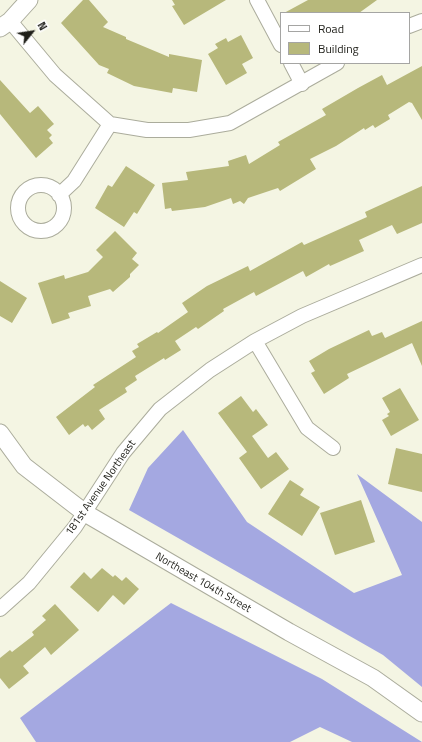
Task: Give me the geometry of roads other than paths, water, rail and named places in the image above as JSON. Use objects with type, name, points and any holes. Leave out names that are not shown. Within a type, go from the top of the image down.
[{"type":"street","points":[[29,0],[5,24],[55,75],[110,124],[146,130],[189,130],[230,123],[335,64]]},
{"type":"street","points":[[257,0],[280,43]]},
{"type":"street","points":[[410,26],[422,21]]},
{"type":"street","points":[[292,64],[302,84]]},
{"type":"street","points":[[59,195],[74,181],[110,124]]},
{"type":"street","name":"181st Avenue Northeast","points":[[0,609],[29,583],[85,513],[123,453],[160,409],[210,370],[255,341],[302,316],[422,265]]},
{"type":"street","points":[[255,341],[307,428],[333,448]]},
{"type":"street","name":"Northeast 104th Street","points":[[0,433],[24,466],[85,513],[262,617],[373,678],[422,714]]}]
